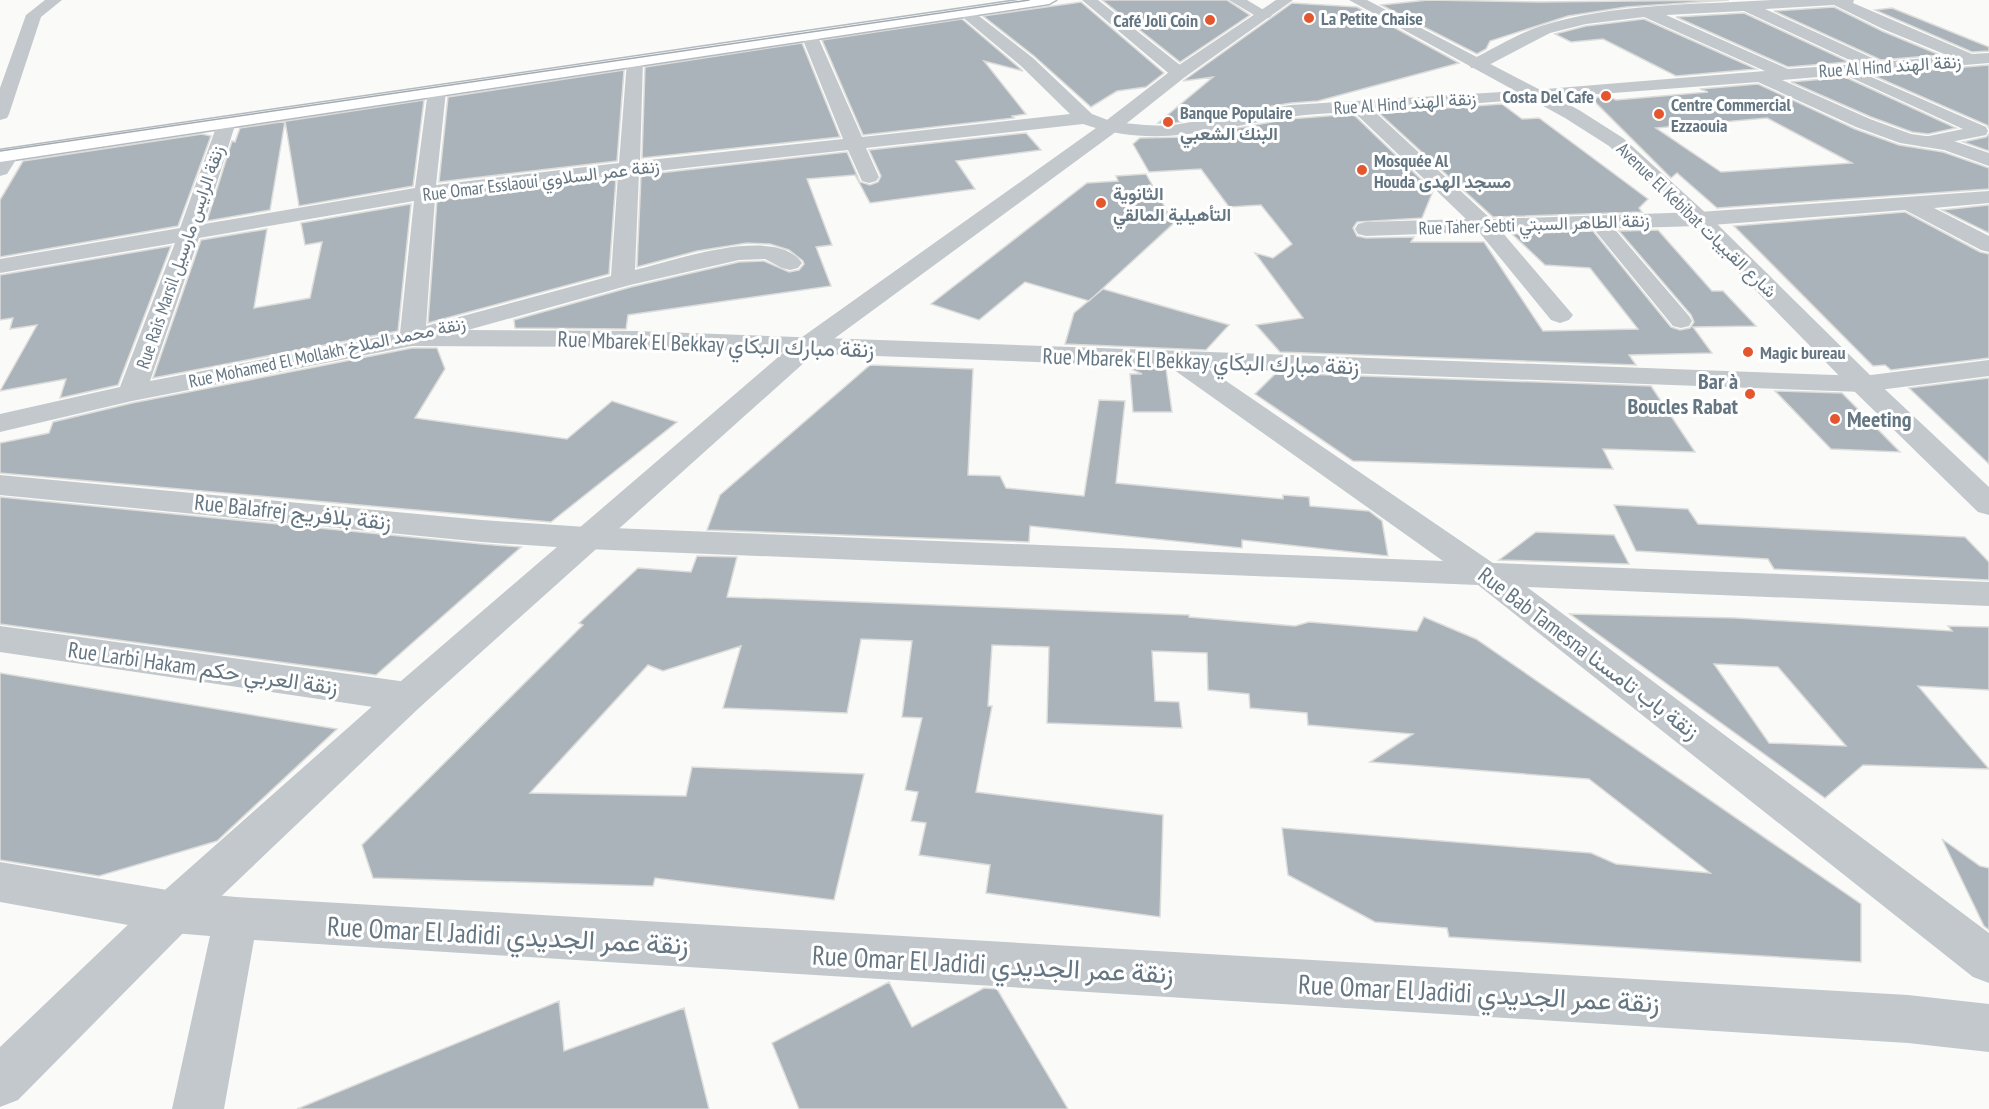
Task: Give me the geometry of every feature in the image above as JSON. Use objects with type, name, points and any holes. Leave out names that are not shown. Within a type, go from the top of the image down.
[{"type":"main road","points":[[2,155],[971,6],[1049,0]]},
{"type":"main road","points":[[2,155],[809,36],[971,6]]},
{"type":"street","points":[[0,114],[34,15],[55,0]]},
{"type":"street","points":[[1089,0],[1179,73]]},
{"type":"street","points":[[1236,0],[1275,8]]},
{"type":"street","name":"Avenue El Kebibat شارع القبيبات","points":[[1356,0],[1572,114],[1616,142],[1699,219],[1863,384],[1989,505]]},
{"type":"street","points":[[1622,0],[1784,73]]},
{"type":"street","points":[[1477,64],[1532,36],[1562,25],[1610,15],[1744,6],[1768,2],[1840,0],[1889,26],[1971,59]]},
{"type":"street","points":[[971,6],[1027,62],[1097,122]]},
{"type":"street","points":[[1744,6],[1879,67]]},
{"type":"street","points":[[0,1082],[173,912],[407,696],[807,346],[1097,122],[1179,73],[1275,8]]},
{"type":"street","points":[[809,36],[869,177]]},
{"type":"street","name":"Rue Al Hind زنقة الهند","points":[[1097,122],[1145,131],[1168,132],[1291,111],[1534,95],[1756,75],[1989,58]]},
{"type":"street","points":[[623,280],[635,61]]},
{"type":"street","points":[[1846,70],[1980,131],[1925,142]]},
{"type":"street","points":[[1756,75],[1863,123],[1907,139],[1968,151],[1989,159]]},
{"type":"street","points":[[412,338],[424,193],[437,91]]},
{"type":"street","points":[[1358,105],[1484,224],[1560,315]]},
{"type":"street","name":"Rue Rais Marsil زنقة الرايس مارسيل","points":[[132,393],[190,233],[227,122]]},
{"type":"street","name":"Rue Omar Esslaoui زنقة عمر السلاوي","points":[[0,266],[424,193],[855,144],[1097,122]]},
{"type":"street","name":"Rue Taher Sebti زنقة الطاهر السبتي","points":[[1366,230],[1484,224],[1699,219],[1989,197]]},
{"type":"street","points":[[1910,204],[1989,245]]},
{"type":"street","points":[[1598,222],[1681,321]]},
{"type":"street","name":"Rue Mohamed El Mollakh زنقة محمد الملاخ","points":[[0,423],[132,393],[412,338],[623,280],[739,253],[769,252],[790,263]]},
{"type":"street","name":"Rue Mbarek El Bekkay زنقة مبارك البكاي","points":[[412,338],[635,339],[1863,384],[1989,368]]},
{"type":"street","name":"Rue Bab Tamesna زنقة باب تامسنا","points":[[1179,360],[1486,574],[1989,961]]},
{"type":"street","name":"Rue Balafrej زنقة بلافريج","points":[[0,485],[483,531],[586,538],[1989,594]]},
{"type":"street","name":"Rue Larbi Hakam زنقة العربي حكم","points":[[0,639],[407,696]]},
{"type":"street","name":"Rue Omar El Jadidi زنقة عمر الجديدي","points":[[0,882],[173,912],[236,918],[1884,1018],[1989,1028]]},
{"type":"street","points":[[198,1109],[236,918]]},
{"type":"building","points":[[1102,0],[1227,0],[1250,15],[1180,62]]},
{"type":"building","points":[[1428,0],[1540,2],[1729,0],[1626,7],[1568,16],[1490,41],[1486,49],[1477,54],[1381,5]]},
{"type":"building","points":[[1081,2],[1164,73],[1146,87],[1117,91],[1091,107],[1034,56],[983,16]]},
{"type":"building","points":[[1292,3],[1357,7],[1459,63],[1318,101],[1291,103],[1168,124],[1158,123],[1213,77],[1183,81]]},
{"type":"building","points":[[1834,7],[1882,31],[1940,55],[1881,60],[1774,11]]},
{"type":"building","points":[[1892,8],[1989,47],[1989,51],[1972,52],[1875,10]]},
{"type":"building","points":[[1744,13],[1849,62],[1788,67],[1676,17]]},
{"type":"building","points":[[962,19],[1023,71],[984,61],[1026,114],[1012,116],[1014,118],[863,135],[822,40]]},
{"type":"building","points":[[1644,19],[1756,69],[1676,76],[1603,39],[1571,42],[1555,34],[1586,26]]},
{"type":"building","points":[[802,43],[840,137],[642,158],[645,67]]},
{"type":"building","points":[[1989,65],[1989,128],[1987,125],[1872,75]]},
{"type":"building","points":[[624,70],[617,161],[439,182],[448,97]]},
{"type":"building","points":[[1845,77],[1956,128],[1928,134],[1912,132],[1791,82]]},
{"type":"building","points":[[1758,84],[1855,129],[1899,145],[1943,152],[1989,168],[1989,189],[1717,208],[1677,173],[1671,178],[1591,98],[1608,96],[1616,100],[1708,92],[1700,89]],"holes":[[[1767,118],[1852,163],[1721,172],[1656,128]]]},
{"type":"building","points":[[424,100],[413,186],[299,206],[285,121]]},
{"type":"building","points":[[1502,104],[1522,119],[1539,118],[1648,199],[1639,208],[1642,212],[1493,217],[1379,113]]},
{"type":"building","points":[[1353,114],[1433,191],[1422,218],[1357,222],[1353,228],[1357,236],[1366,238],[1414,237],[1411,242],[1484,242],[1543,331],[1638,329],[1590,268],[1545,265],[1512,234],[1593,231],[1671,327],[1680,330],[1690,328],[1694,322],[1691,315],[1619,231],[1658,230],[1712,291],[1723,291],[1756,326],[1693,327],[1712,353],[1629,355],[1636,365],[1280,352],[1256,325],[1303,318],[1255,253],[1273,258],[1292,244],[1261,205],[1229,207],[1201,169],[1149,172],[1133,144],[1140,138],[1187,137],[1289,119]]},
{"type":"building","points":[[285,121],[270,210],[207,221],[232,141],[235,142],[240,128]]},
{"type":"building","points":[[1026,133],[1041,150],[956,161],[975,189],[870,203],[855,175],[807,179],[832,245],[816,247],[831,286],[628,315],[626,329],[515,328],[514,320],[631,287],[739,262],[764,261],[789,272],[799,270],[804,264],[789,250],[770,244],[747,243],[697,251],[637,267],[641,175],[847,152],[860,182],[870,185],[878,182],[881,176],[869,150]]},
{"type":"building","points":[[202,134],[211,136],[178,226],[0,257],[0,200],[23,161]]},
{"type":"building","points":[[1989,134],[1989,151],[1963,142],[1986,137]]},
{"type":"building","points":[[1146,174],[1174,223],[1089,301],[1025,282],[979,320],[931,304],[1087,183],[1118,181],[1116,176]]},
{"type":"building","points":[[616,178],[609,274],[428,323],[437,200]]},
{"type":"building","points":[[411,204],[398,331],[153,378],[201,240],[267,229],[254,308],[310,298],[322,242],[305,245],[301,223]]},
{"type":"building","points":[[1989,205],[1989,233],[1942,210]]},
{"type":"building","points":[[1905,212],[1980,252],[1989,254],[1989,358],[1891,370],[1885,365],[1873,366],[1734,226]]},
{"type":"building","points":[[171,246],[118,385],[60,398],[66,379],[0,391],[37,325],[10,329],[13,318],[0,320],[0,275]]},
{"type":"building","points":[[1103,289],[1229,325],[1206,350],[1065,344],[1074,313]]},
{"type":"building","points":[[412,348],[437,348],[445,369],[415,418],[567,439],[612,401],[677,422],[551,522],[0,473],[0,443],[49,433],[53,422],[132,403]]},
{"type":"building","points":[[870,365],[973,369],[968,475],[1000,476],[1006,488],[1084,496],[1099,400],[1125,401],[1116,483],[1283,499],[1283,495],[1309,497],[1310,506],[1369,511],[1382,521],[1388,556],[1242,540],[1242,548],[1030,526],[1029,542],[707,530],[720,495]]},
{"type":"building","points":[[1129,368],[1166,369],[1172,412],[1133,412],[1130,374],[1142,374]]},
{"type":"building","points":[[1276,373],[1651,386],[1695,452],[1603,449],[1613,469],[1353,461],[1255,394]]},
{"type":"building","points":[[1989,378],[1989,464],[1909,388]]},
{"type":"building","name":"Meeting","points":[[1775,391],[1842,393],[1900,452],[1831,449]]},
{"type":"building","points":[[0,497],[521,547],[376,675],[0,624]]},
{"type":"building","points":[[1614,505],[1688,509],[1698,524],[1965,537],[1989,562],[1989,580],[1774,569],[1768,559],[1636,551]]},
{"type":"building","points":[[1536,532],[1614,535],[1629,564],[1499,560]]},
{"type":"building","points":[[697,556],[737,557],[727,597],[1189,615],[1189,617],[1295,626],[1309,622],[1417,631],[1424,617],[1476,639],[1861,904],[1861,962],[1449,937],[1447,928],[1375,922],[1288,875],[1282,828],[1591,853],[1616,864],[1710,873],[1589,779],[1370,762],[1413,734],[1308,725],[1307,713],[1250,708],[1249,694],[1208,690],[1207,653],[1152,651],[1155,701],[1179,702],[1182,728],[1047,723],[1049,647],[992,645],[988,706],[992,706],[976,792],[1163,815],[1160,917],[986,893],[990,865],[919,855],[926,823],[911,821],[918,792],[905,790],[922,718],[902,717],[912,641],[861,639],[847,713],[723,708],[741,646],[663,671],[648,665],[530,793],[686,796],[692,767],[864,774],[834,900],[655,878],[653,886],[373,878],[362,845],[583,625],[579,623],[638,568],[691,572]]},
{"type":"building","points":[[1570,614],[1736,618],[1952,631],[1948,626],[1989,627],[1989,690],[1918,686],[1989,769],[1863,765],[1825,798]],"holes":[[[1714,664],[1778,667],[1846,746],[1769,743]]]},
{"type":"building","points":[[0,673],[337,729],[217,841],[99,876],[0,860]]},
{"type":"building","points":[[1942,839],[1980,866],[1989,868],[1989,930],[1984,926]]},
{"type":"building","points":[[889,982],[912,1027],[984,988],[997,989],[1068,1109],[799,1109],[772,1043]]},
{"type":"building","points":[[559,1001],[564,1051],[684,1008],[709,1109],[297,1109]]},
{"type":"tram line","points":[[0,151],[1029,0]]},
{"type":"place","name":"La Petite Chaise","points":[[1309,18]]},
{"type":"place","name":"Café Joli Coin","points":[[1210,20]]},
{"type":"place","name":"Costa Del Cafe","points":[[1606,96]]},
{"type":"place","name":"Centre Commercial Ezzaouia","points":[[1659,114]]},
{"type":"place","name":"Banque Populaire البنك الشعبي","points":[[1168,122]]},
{"type":"place","name":"Mosquée Al Houda مسجد الهدى","points":[[1362,170]]},
{"type":"place","name":"الثانوية التأهيلية المالقي","points":[[1101,203]]},
{"type":"place","name":"Magic bureau","points":[[1748,352]]},
{"type":"place","name":"Bar à Boucles Rabat","points":[[1750,394]]},
{"type":"place","name":"Meeting","points":[[1835,419]]}]
